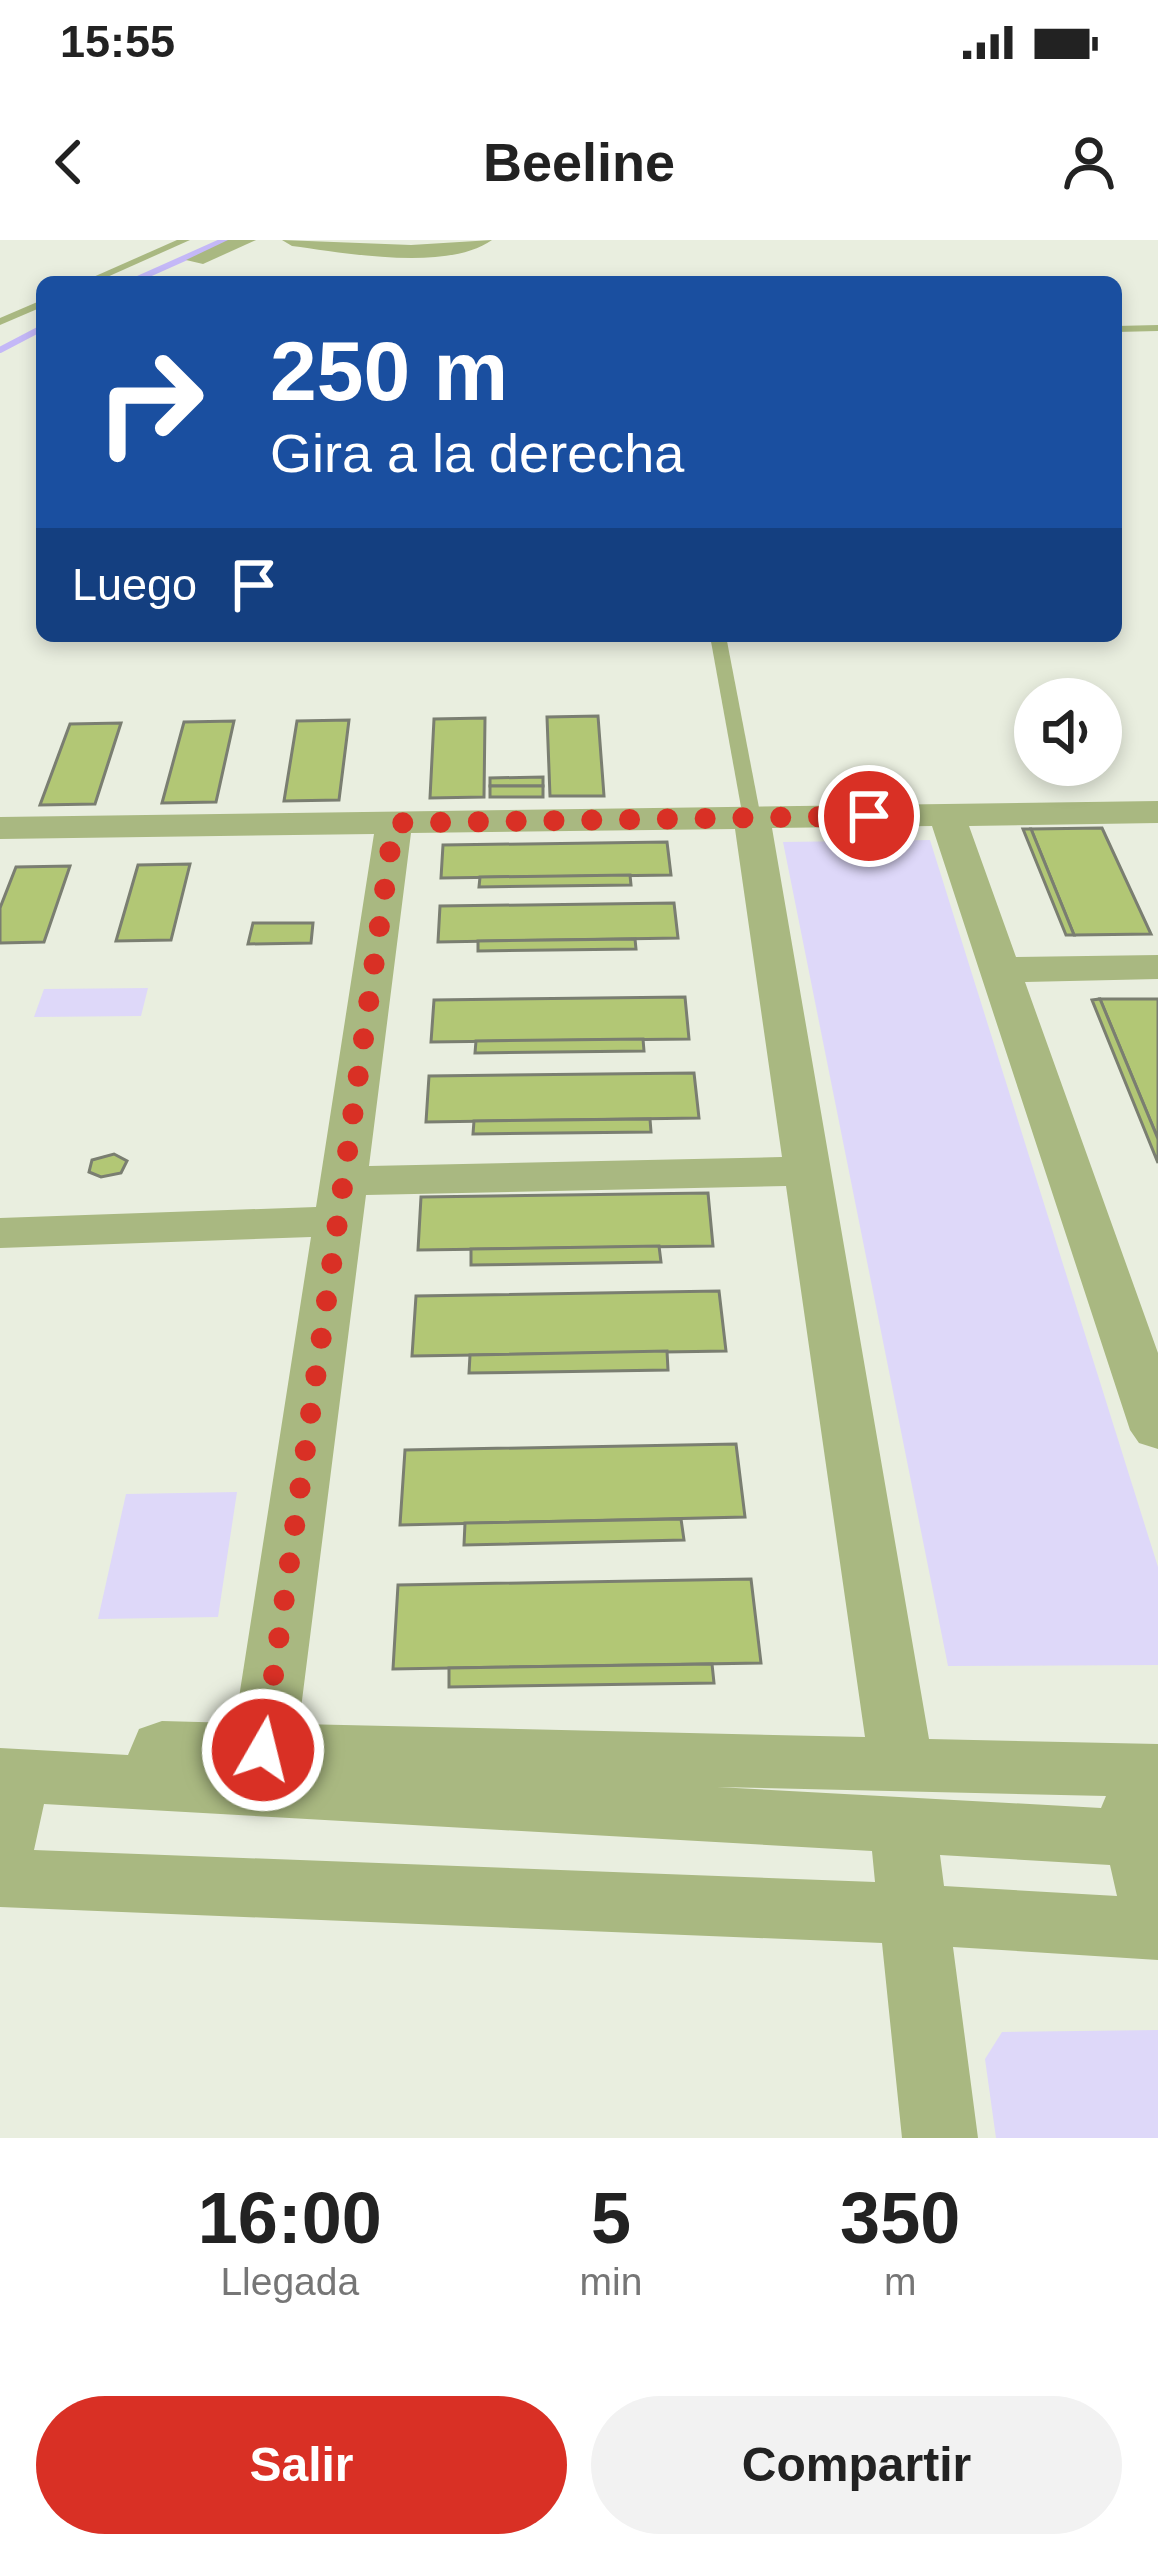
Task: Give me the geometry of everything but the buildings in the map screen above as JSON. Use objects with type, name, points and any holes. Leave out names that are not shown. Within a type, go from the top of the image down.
[{"type":"street","points":[[190,250],[247,240]]},
{"type":"street","points":[[292,240],[389,253],[482,240]]},
{"type":"street","points":[[0,828],[1158,812]]},
{"type":"street","points":[[947,815],[1158,1430]]},
{"type":"street","points":[[752,818],[902,1795],[940,2138]]},
{"type":"street","points":[[263,1750],[394,823]]},
{"type":"street","points":[[997,970],[1158,967]]},
{"type":"street","points":[[0,1233],[341,1201],[807,1171]]},
{"type":"street","points":[[154,1783],[162,1747],[263,1750],[902,1795],[1148,1838]]},
{"type":"street","points":[[0,1850],[9,1776],[154,1783],[902,1795],[1140,1771],[1158,1927],[0,1878]]},
{"type":"lane","points":[[106,276],[190,250]]},
{"type":"lane","points":[[0,322],[36,306]]},
{"type":"lane","points":[[1122,329],[1158,328]]},
{"type":"lane","points":[[719,642],[752,818]]},
{"type":"shaded area","points":[[930,840],[1158,1567],[1158,1665],[948,1666],[783,842]]},
{"type":"shaded area","points":[[148,988],[141,1016],[34,1017],[44,989]]},
{"type":"shaded area","points":[[237,1492],[218,1617],[98,1619],[126,1494]]},
{"type":"shaded area","points":[[1158,2030],[1158,2138],[996,2138],[985,2059],[1002,2032]]},
{"type":"waterway","points":[[144,276],[225,240]]},
{"type":"waterway","points":[[0,350],[36,331]]},
{"type":"route","points":[[263,1750],[394,823],[869,816]]}]
